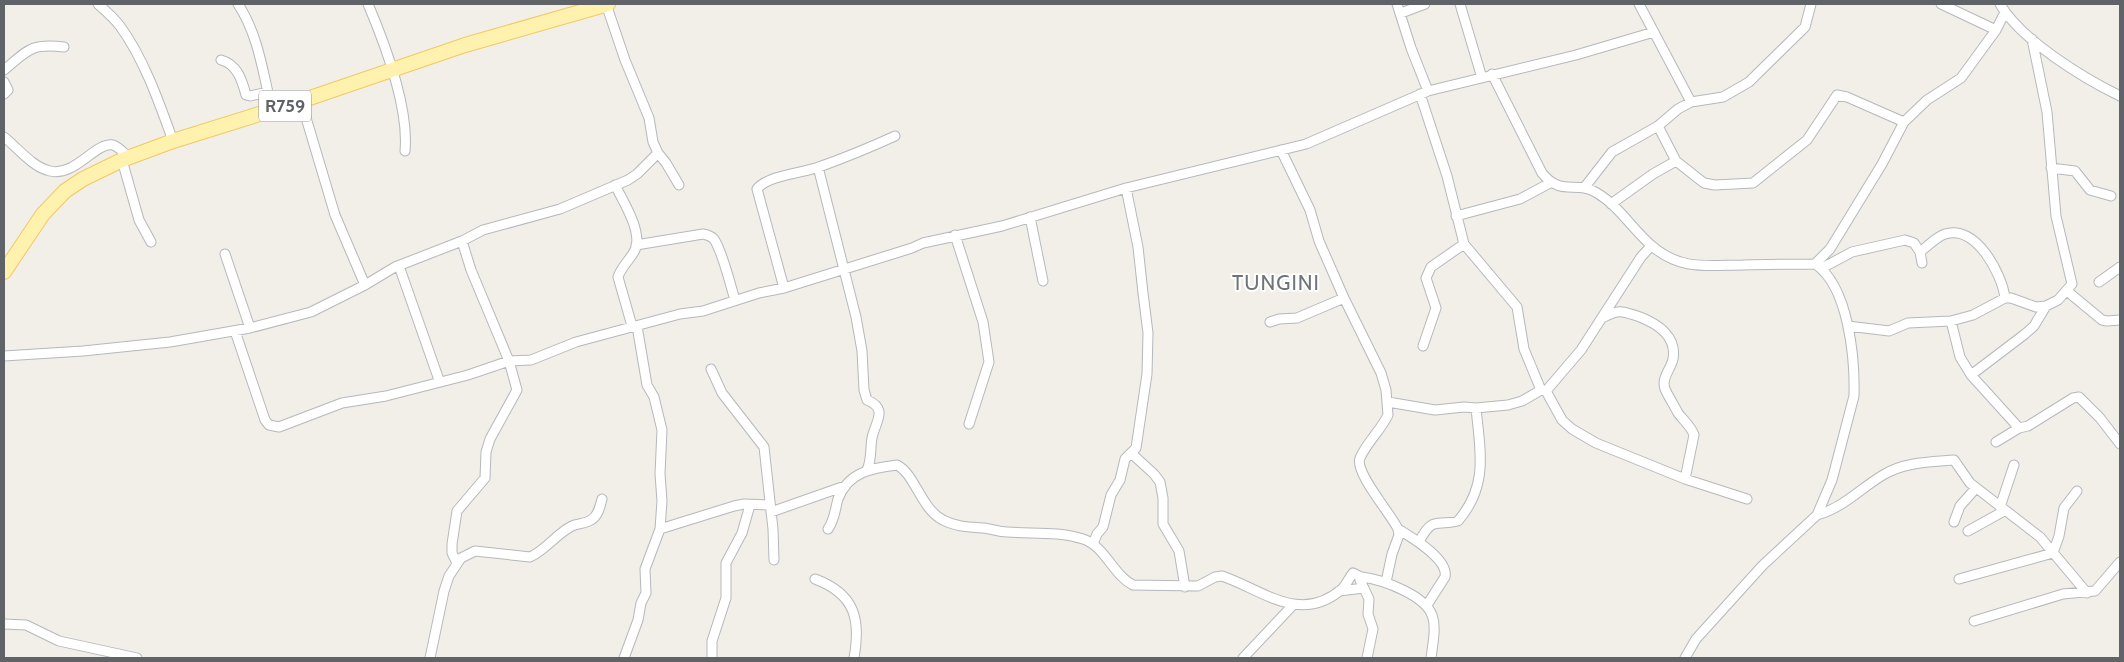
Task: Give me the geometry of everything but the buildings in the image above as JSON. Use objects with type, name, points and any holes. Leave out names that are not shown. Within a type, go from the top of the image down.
[{"type":"main road","name":"R759","points":[[4,272],[43,214],[65,191],[83,178],[125,158],[465,45],[607,4]]},
{"type":"street","points":[[98,4],[120,26],[137,54],[160,106],[172,141]]},
{"type":"street","points":[[238,4],[251,27],[256,42],[272,110]]},
{"type":"street","points":[[368,4],[392,70],[406,135],[405,151]]},
{"type":"street","points":[[607,4],[625,60],[649,118],[653,142],[679,185]]},
{"type":"street","points":[[1397,4],[1424,92],[1464,244],[1517,307],[1524,349],[1543,390],[1562,420],[1572,429],[1596,443],[1685,479],[1747,499]]},
{"type":"street","points":[[1401,13],[1425,4]]},
{"type":"street","points":[[1460,4],[1482,78]]},
{"type":"street","points":[[1639,4],[1691,102]]},
{"type":"street","points":[[1584,188],[1612,152],[1658,126],[1678,109],[1691,102],[1723,97],[1749,82],[1805,27],[1811,4]]},
{"type":"street","points":[[1941,4],[1996,30]]},
{"type":"street","points":[[2000,4],[2005,12],[2032,39],[2092,82],[2120,96]]},
{"type":"street","points":[[1818,266],[1882,164],[1904,122],[1927,100],[1961,78],[1996,30],[2005,12]]},
{"type":"street","points":[[235,331],[265,420],[273,426],[279,427],[294,423],[342,403],[386,396],[509,361],[540,357],[576,342],[635,326],[703,311],[759,293],[784,288],[923,243],[1002,226],[1126,188],[1306,144],[1424,92],[1576,55],[1654,32]]},
{"type":"street","points":[[1848,326],[1889,331],[1908,323],[1951,321],[1972,315],[2005,298],[2011,298],[2036,307],[2046,306],[2058,300],[2067,291],[2072,280],[2056,216],[2047,112],[2032,39]]},
{"type":"street","points":[[4,70],[32,48],[43,45],[64,47]]},
{"type":"street","points":[[221,60],[229,62],[234,66],[246,95],[250,96],[268,92]]},
{"type":"street","points":[[1492,74],[1542,173],[1550,183],[1558,187],[1584,188],[1596,192],[1612,204],[1651,246],[1678,262],[1705,267],[1818,266],[1852,252],[1905,240],[1914,243],[1920,252],[1922,263]]},
{"type":"street","points":[[4,82],[8,90],[4,94]]},
{"type":"street","points":[[1658,126],[1676,160],[1704,183],[1715,185],[1753,183],[1807,140],[1837,95],[1848,97],[1904,122]]},
{"type":"street","points":[[301,101],[335,215],[365,285]]},
{"type":"street","points":[[784,288],[758,189],[760,186],[783,176],[818,167],[895,136]]},
{"type":"street","points":[[4,137],[30,161],[48,171],[60,173],[70,169],[104,146],[112,145],[119,148],[125,158],[139,220],[151,242]]},
{"type":"street","points":[[1281,150],[1310,210],[1320,241],[1344,298],[1381,373],[1389,412],[1387,418],[1362,454],[1359,464],[1364,477],[1398,529],[1419,542],[1439,560],[1446,573],[1427,605]]},
{"type":"street","points":[[4,356],[83,351],[170,342],[250,328],[311,312],[365,285],[389,270],[462,241],[483,230],[560,209],[615,185],[637,174],[658,153]]},
{"type":"street","points":[[1612,204],[1676,160]]},
{"type":"street","points":[[818,167],[859,335],[865,395],[868,400],[875,403],[878,411],[879,420],[873,434],[871,460],[867,470]]},
{"type":"street","points":[[2051,168],[2076,171],[2090,190],[2111,196]]},
{"type":"street","points":[[1456,216],[1520,199],[1550,183]]},
{"type":"street","points":[[615,185],[636,232],[636,245],[618,277],[635,326],[647,385],[654,397],[662,430],[660,529],[645,569],[646,593],[641,603],[638,620],[624,658]]},
{"type":"street","points":[[1093,544],[1097,534],[1103,527],[1110,494],[1121,476],[1125,459],[1136,448],[1140,430],[1148,351],[1138,247],[1126,188]]},
{"type":"street","points":[[1030,217],[1043,281]]},
{"type":"street","points":[[1920,252],[1947,234],[1961,233],[1975,242],[1990,258],[2004,291],[2005,298]]},
{"type":"street","points":[[636,245],[704,234],[710,235],[723,261],[735,300]]},
{"type":"street","points":[[955,235],[983,322],[989,362],[969,424]]},
{"type":"street","points":[[457,563],[452,553],[452,544],[457,512],[485,478],[486,452],[490,439],[516,392],[509,361],[471,270],[462,241]]},
{"type":"street","points":[[1423,346],[1436,308],[1426,278],[1431,267],[1464,244]]},
{"type":"street","points":[[1388,402],[1435,410],[1464,407],[1476,408],[1508,405],[1522,401],[1543,390],[1581,350],[1641,257],[1651,246]]},
{"type":"street","points":[[225,254],[250,328]]},
{"type":"street","points":[[400,266],[439,380]]},
{"type":"street","points":[[1818,266],[1831,280],[1848,326],[1855,383],[1854,396],[1832,480],[1818,515]]},
{"type":"street","points":[[2099,282],[2120,267]]},
{"type":"street","points":[[2067,291],[2102,320],[2120,320]]},
{"type":"street","points":[[1270,322],[1279,319],[1297,318],[1344,298]]},
{"type":"street","points":[[1971,375],[2034,326],[2046,306]]},
{"type":"street","points":[[1604,317],[1615,311],[1622,311],[1654,322],[1670,339],[1673,346],[1673,360],[1664,382],[1664,387],[1694,435],[1685,479]]},
{"type":"street","points":[[1951,321],[1960,357],[1971,375],[2019,428]]},
{"type":"street","points":[[711,369],[722,392],[764,447],[771,508],[774,560]]},
{"type":"street","points":[[1996,442],[2019,428],[2028,426],[2074,398],[2079,398],[2100,418],[2120,444]]},
{"type":"street","points":[[1419,542],[1430,526],[1442,522],[1458,521],[1478,486],[1481,473],[1481,458],[1476,408]]},
{"type":"street","points":[[1130,453],[1154,474],[1160,482],[1164,498],[1163,524],[1179,551],[1185,586]]},
{"type":"street","points":[[1685,658],[1696,639],[1763,565],[1818,515],[1837,508],[1884,474],[1916,463],[1954,460],[1970,483],[2040,537],[2087,593]]},
{"type":"street","points":[[1968,531],[2002,509],[2014,465]]},
{"type":"street","points":[[660,529],[734,506],[750,504],[771,508],[845,486],[867,470],[899,466],[932,512],[946,522],[962,527],[986,528],[1004,532],[1070,535],[1093,544],[1130,584],[1198,586],[1215,577],[1222,576],[1277,601],[1293,605],[1308,605],[1339,591],[1364,588]]},
{"type":"street","points":[[828,529],[833,521],[838,500],[845,486]]},
{"type":"street","points":[[1954,522],[1960,506],[1976,488]]},
{"type":"street","points":[[2053,553],[2059,536],[2064,508],[2077,491]]},
{"type":"street","points":[[430,658],[444,591],[449,576],[461,558],[475,551],[530,557],[559,534],[574,525],[591,520],[599,509],[602,499]]},
{"type":"street","points":[[712,658],[713,635],[726,598],[726,563],[740,536],[750,504]]},
{"type":"street","points":[[1386,582],[1398,529]]},
{"type":"street","points":[[1959,579],[2053,553]]},
{"type":"street","points":[[1974,621],[2063,594],[2095,591],[2120,562]]},
{"type":"street","points":[[1339,591],[1353,573],[1361,577],[1386,582],[1420,599],[1427,605],[1435,630],[1431,658]]},
{"type":"street","points":[[1361,577],[1369,599],[1368,616],[1373,629],[1366,658]]},
{"type":"street","points":[[815,579],[842,594],[850,603],[857,628],[854,658]]},
{"type":"street","points":[[1243,658],[1293,605]]},
{"type":"street","points":[[4,624],[26,625],[59,641],[137,658]]},
{"type":"district","name":"TUNGINI","points":[[1276,282]]}]
